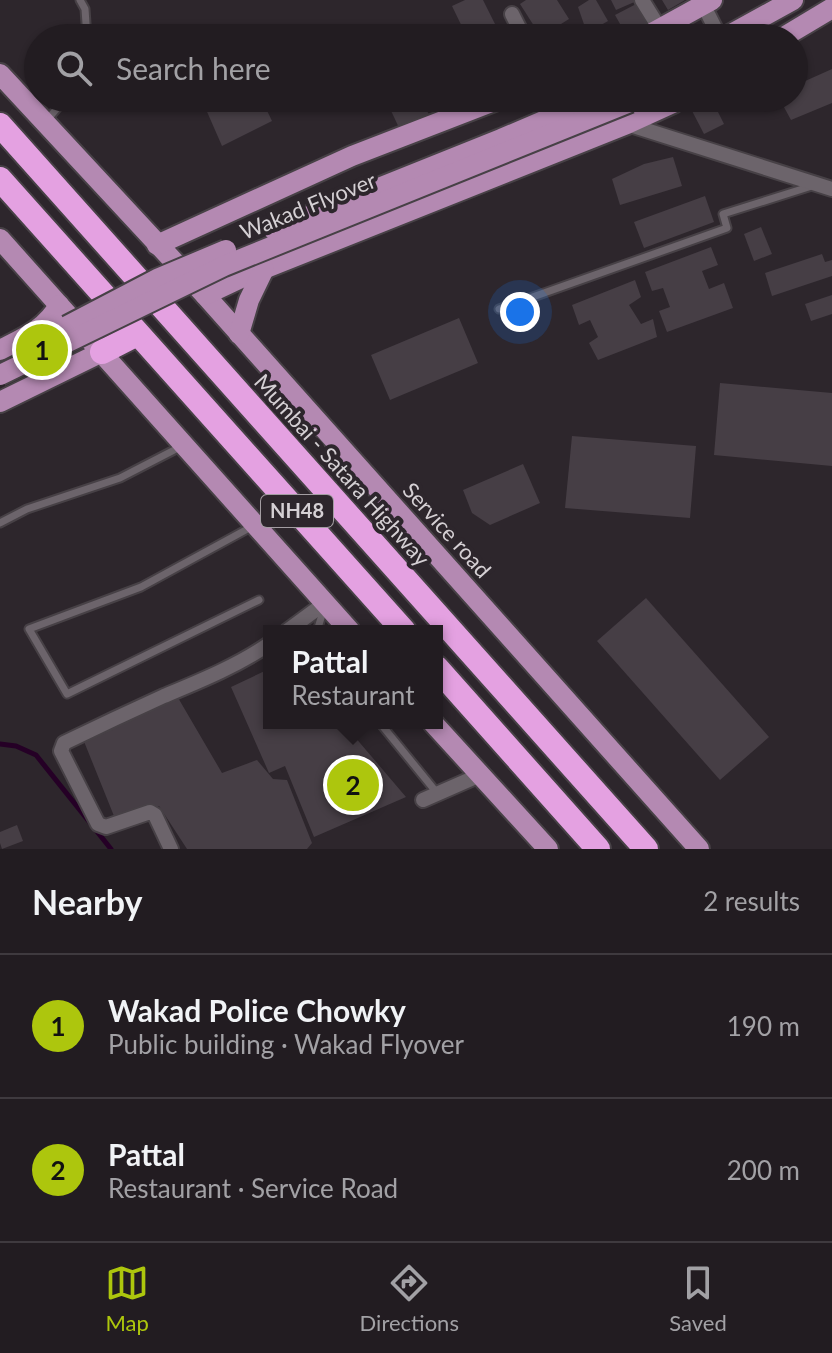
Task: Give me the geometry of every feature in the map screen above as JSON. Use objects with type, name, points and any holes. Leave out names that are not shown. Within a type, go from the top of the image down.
[{"type":"highway","name":"Mumbai - Satara Highway","points":[[0,125],[646,849]]},
{"type":"highway","name":"NH48","points":[[0,179],[399,625]]},
{"type":"highway","points":[[102,352],[137,334]]},
{"type":"highway","points":[[443,675],[598,849]]},
{"type":"main road","points":[[748,24],[793,0]]},
{"type":"main road","points":[[668,24],[705,2]]},
{"type":"main road","points":[[805,24],[832,8]]},
{"type":"main road","name":"Service road","points":[[0,74],[24,100]]},
{"type":"main road","name":"Service road","points":[[35,112],[205,295],[699,849]]},
{"type":"main road","points":[[157,245],[352,156],[466,112]]},
{"type":"main road","name":"Wakad Flyover","points":[[0,361],[157,279],[564,112]]},
{"type":"main road","name":"Wakad Flyover","points":[[0,375],[224,266],[605,112]]},
{"type":"main road","points":[[205,295],[653,112]]},
{"type":"main road","points":[[0,239],[345,625]]},
{"type":"main road","points":[[239,334],[249,300],[264,269]]},
{"type":"main road","points":[[0,350],[37,331],[53,317],[59,305]]},
{"type":"main road","points":[[0,402],[102,352]]},
{"type":"main road","points":[[438,729],[548,849]]},
{"type":"street","points":[[642,0],[648,24]]},
{"type":"street","points":[[705,2],[715,24]]},
{"type":"street","points":[[512,14],[517,24]]},
{"type":"street","points":[[627,124],[825,187]]},
{"type":"street","points":[[295,625],[325,603]]},
{"type":"street","points":[[171,849],[155,815],[150,812],[106,827],[98,824],[61,751],[61,745],[222,671],[263,648]]},
{"type":"street","points":[[423,800],[480,775]]},
{"type":"lane","points":[[80,0],[85,9],[86,24]]},
{"type":"lane","points":[[45,123],[54,112]]},
{"type":"lane","points":[[499,309],[727,228],[723,214],[825,187]]},
{"type":"lane","points":[[0,523],[27,509],[120,478],[184,445]]},
{"type":"lane","points":[[255,525],[141,587],[29,629],[67,694],[259,600]]},
{"type":"lane","points":[[319,625],[325,603]]},
{"type":"lane","points":[[385,729],[437,793]]},
{"type":"building","points":[[465,0],[483,0],[495,24],[461,24],[452,6]]},
{"type":"building","points":[[526,0],[557,0],[569,19],[561,24],[533,24],[520,4]]},
{"type":"building","points":[[589,0],[596,0],[608,21],[584,24],[578,7]]},
{"type":"building","points":[[611,0],[639,0],[616,10]]},
{"type":"building","points":[[662,0],[685,0],[668,10]]},
{"type":"building","points":[[640,2],[651,24],[620,24],[615,15]]},
{"type":"building","points":[[832,69],[832,103],[791,120],[787,112],[808,112],[808,80]]},
{"type":"building","points":[[207,112],[268,112],[272,121],[222,146]]},
{"type":"building","points":[[392,112],[428,112],[430,116],[401,132]]},
{"type":"building","points":[[693,112],[718,112],[724,124],[704,134]]},
{"type":"building","points":[[673,157],[682,186],[620,205],[612,179],[644,164]]},
{"type":"building","points":[[705,196],[714,222],[644,248],[634,222]]},
{"type":"building","points":[[761,227],[772,254],[754,261],[744,234]]},
{"type":"building","points":[[711,247],[718,265],[702,271],[709,289],[724,283],[733,308],[667,332],[659,311],[670,307],[663,288],[652,291],[645,272]]},
{"type":"building","points":[[822,254],[825,262],[832,260],[832,276],[772,296],[765,273]]},
{"type":"building","points":[[635,280],[641,297],[629,305],[641,324],[653,319],[657,337],[598,360],[589,343],[598,337],[590,320],[579,325],[572,305]]},
{"type":"building","points":[[832,295],[832,314],[811,321],[805,304]]},
{"type":"building","points":[[459,318],[478,363],[390,400],[371,355]]},
{"type":"building","points":[[720,383],[832,393],[832,466],[714,455]]},
{"type":"building","points":[[572,436],[696,446],[690,518],[565,508]]},
{"type":"building","points":[[523,464],[540,503],[490,525],[472,513],[463,490]]},
{"type":"building","points":[[646,598],[769,737],[720,780],[597,641]]},
{"type":"building","points":[[263,672],[263,729],[348,729],[406,797],[314,837],[285,766],[269,773],[231,687]]},
{"type":"building","points":[[177,696],[222,773],[257,760],[273,779],[287,780],[312,843],[307,849],[187,849],[159,806],[132,817],[114,816],[83,739]]},
{"type":"building","points":[[17,825],[23,841],[2,849],[0,832]]},
{"type":"waterway","points":[[0,744],[16,746],[36,755],[111,849]]},
{"type":"place","name":"Wakad Police Chowky","points":[[42,350]]},
{"type":"place","name":"Pattal","points":[[353,785]]}]
